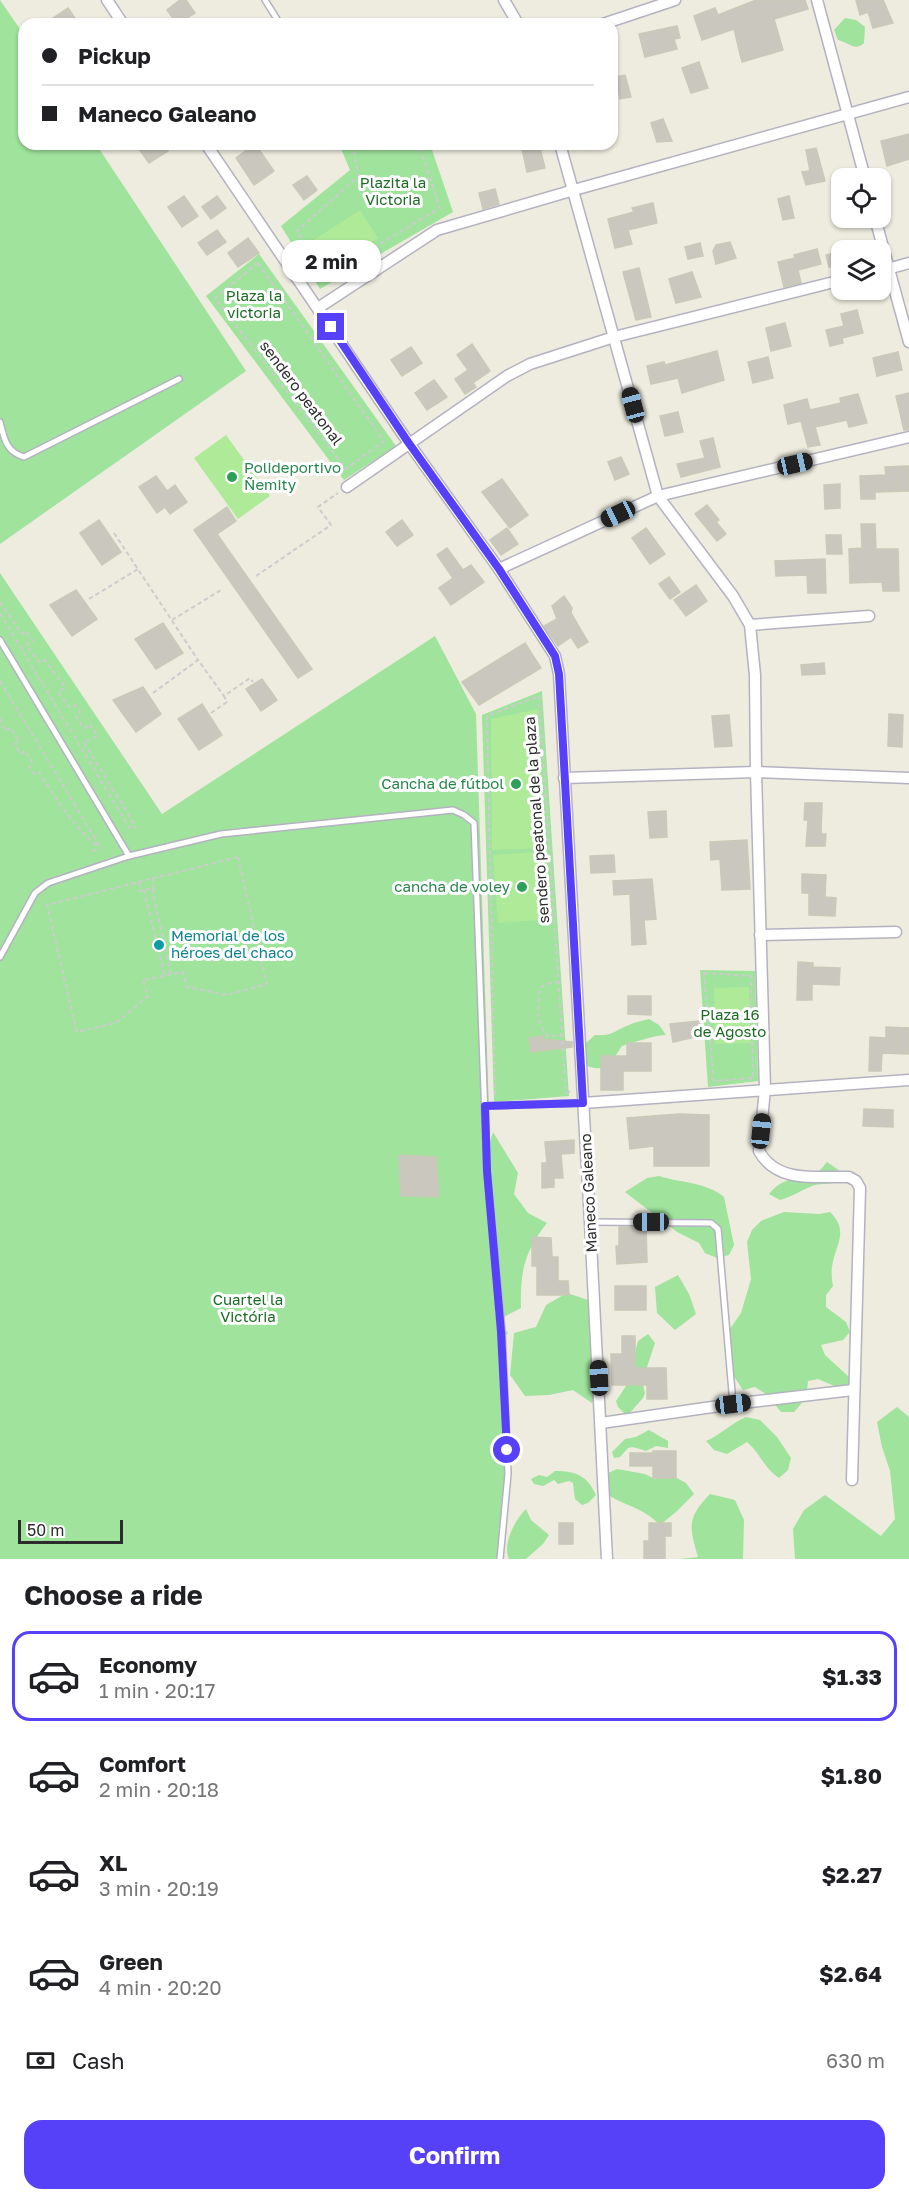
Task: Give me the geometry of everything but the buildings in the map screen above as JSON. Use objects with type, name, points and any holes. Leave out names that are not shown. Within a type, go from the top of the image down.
[{"type":"street","points":[[106,0],[119,18]]},
{"type":"street","points":[[504,0],[514,18]]},
{"type":"street","points":[[618,19],[675,0]]},
{"type":"street","points":[[817,0],[862,168]]},
{"type":"street","points":[[318,308],[437,230],[909,97]]},
{"type":"street","name":"Maneco Galeano","points":[[210,150],[408,442],[499,569],[555,656],[559,674],[607,1559]]},
{"type":"street","points":[[562,150],[658,496],[733,596],[750,625],[755,675],[765,1089],[759,1151],[769,1165],[786,1175],[849,1177],[860,1188],[852,1480]]},
{"type":"street","points":[[891,268],[909,263]]},
{"type":"street","points":[[346,487],[408,442],[507,376],[530,364],[614,337],[831,283]]},
{"type":"street","points":[[891,288],[909,342]]},
{"type":"street","points":[[499,569],[658,496],[909,437]]},
{"type":"street","points":[[750,625],[869,616]]},
{"type":"street","points":[[564,778],[756,772],[909,778]]},
{"type":"street","points":[[760,935],[897,932]]},
{"type":"street","points":[[583,1103],[909,1080]]},
{"type":"street","points":[[601,1423],[853,1390]]},
{"type":"lane","points":[[265,0],[276,18]]},
{"type":"lane","points":[[0,422],[6,446],[15,454],[24,457],[178,379]]},
{"type":"lane","points":[[0,640],[129,856]]},
{"type":"lane","points":[[0,957],[35,894],[48,883],[129,856],[220,834],[453,810],[474,823],[487,1171],[501,1332],[508,1474],[500,1559]]},
{"type":"lane","points":[[485,1106],[583,1103]]},
{"type":"lane","points":[[590,1222],[711,1223],[715,1225],[718,1229],[733,1404]]},
{"type":"path","points":[[353,150],[359,176],[297,231],[326,276],[440,208],[421,150]]},
{"type":"path","name":"sendero peatonal","points":[[258,263],[384,441],[346,469],[215,298],[258,263]]},
{"type":"path","points":[[256,576],[331,525],[318,507],[346,487]]},
{"type":"path","points":[[114,533],[224,696],[227,702],[211,713]]},
{"type":"path","points":[[89,599],[138,569]]},
{"type":"path","points":[[172,620],[221,590]]},
{"type":"path","points":[[0,602],[22,634],[26,631],[33,641],[26,645],[39,662],[45,660],[65,687],[58,692],[69,707],[75,705],[80,712],[76,716],[84,728],[89,724],[98,736],[84,742],[135,827],[130,829],[0,613]]},
{"type":"path","points":[[153,693],[198,660]]},
{"type":"path","points":[[224,696],[250,678],[253,682]]},
{"type":"path","points":[[0,681],[101,848]]},
{"type":"path","name":"sendero peatonal de la plaza","points":[[495,1100],[487,716],[538,696],[566,1093],[582,1084]]},
{"type":"path","points":[[0,718],[5,731],[11,728],[19,741],[15,744],[20,754],[25,751],[32,762],[29,765],[34,774],[39,772],[60,804],[88,838],[101,848]]},
{"type":"path","points":[[93,851],[101,848]]},
{"type":"path","points":[[238,857],[267,984],[227,995],[187,987],[183,972],[143,980],[148,996],[116,1023],[77,1032],[47,905],[139,882],[238,857]]},
{"type":"path","points":[[153,878],[154,888],[152,889],[171,974]]},
{"type":"path","points":[[139,882],[140,891],[152,889]]},
{"type":"path","points":[[144,890],[165,976]]},
{"type":"path","points":[[704,973],[751,976],[753,1078],[714,1081],[704,973]]},
{"type":"path","points":[[559,982],[549,983],[540,988],[538,1011],[541,1029],[548,1036],[562,1035]]},
{"type":"green space","points":[[0,0],[18,26],[18,150],[100,150],[246,371],[0,544]]},
{"type":"green space","points":[[845,18],[856,20],[865,27],[864,43],[861,46],[854,47],[838,40],[834,30]]},
{"type":"green space","name":"Plazita la Victoria","points":[[342,150],[432,150],[453,212],[320,289],[281,226],[350,170]]},
{"type":"green space","points":[[360,210],[378,238],[327,271],[309,243]]},
{"type":"green space","name":"Plaza la victoria","points":[[259,254],[396,446],[344,480],[206,296]]},
{"type":"green space","name":"Polideportivo Ñemity","points":[[226,435],[270,496],[238,519],[194,458]]},
{"type":"green space","name":"Cuartel la Victória","points":[[0,573],[162,814],[435,636],[476,714],[490,1142],[493,1132],[518,1173],[514,1194],[528,1213],[547,1223],[528,1253],[521,1284],[521,1308],[500,1319],[495,1308],[497,1329],[508,1332],[502,1343],[508,1434],[502,1533],[503,1559],[0,1559]]},
{"type":"green space","points":[[542,691],[569,1096],[494,1102],[482,715]]},
{"type":"green space","name":"Cancha de fútbol","points":[[538,709],[545,848],[492,850],[491,719]]},
{"type":"green space","name":"cancha de voley","points":[[547,851],[552,919],[498,923],[493,855]]},
{"type":"green space","name":"Plaza 16 de Agosto","points":[[700,970],[755,971],[758,1081],[708,1087]]},
{"type":"green space","points":[[749,987],[751,1043],[715,1044],[714,988]]},
{"type":"green space","points":[[649,1019],[659,1025],[666,1035],[622,1046],[611,1062],[603,1067],[585,1065],[586,1043],[595,1035],[610,1034]]},
{"type":"green space","points":[[827,1162],[840,1171],[836,1182],[815,1185],[780,1200],[769,1194],[784,1182],[812,1175]]},
{"type":"green space","points":[[659,1176],[709,1188],[724,1197],[734,1245],[729,1255],[717,1258],[705,1253],[699,1243],[677,1232],[625,1192],[647,1178]]},
{"type":"green space","points":[[784,1212],[819,1214],[830,1212],[836,1219],[840,1238],[832,1270],[833,1286],[826,1295],[826,1307],[846,1322],[850,1332],[843,1340],[821,1345],[825,1355],[861,1388],[851,1393],[818,1379],[808,1381],[804,1398],[794,1412],[781,1412],[766,1394],[755,1387],[743,1390],[729,1369],[724,1346],[727,1333],[741,1313],[751,1279],[747,1242],[752,1230],[761,1221]]},
{"type":"green space","points":[[678,1275],[689,1294],[696,1314],[675,1330],[657,1313],[655,1287]]},
{"type":"green space","points":[[567,1293],[588,1300],[600,1320],[595,1343],[607,1367],[607,1373],[603,1386],[592,1403],[573,1390],[549,1395],[525,1396],[510,1375],[514,1333],[536,1327],[546,1305]]},
{"type":"green space","points":[[648,1334],[655,1343],[642,1382],[645,1393],[627,1416],[618,1407],[616,1401],[626,1386],[626,1374],[632,1364],[638,1341]]},
{"type":"green space","points":[[897,1407],[909,1417],[909,1559],[795,1559],[793,1529],[804,1510],[825,1495],[881,1536],[895,1519],[890,1471],[877,1422]]},
{"type":"green space","points":[[746,1417],[760,1420],[777,1437],[791,1458],[788,1470],[779,1478],[747,1442],[727,1454],[714,1450],[706,1441]]},
{"type":"green space","points":[[649,1430],[668,1441],[668,1448],[656,1446],[646,1451],[633,1447],[628,1448],[620,1457],[614,1458],[612,1452],[625,1439],[636,1437]]},
{"type":"green space","points":[[617,1469],[645,1474],[655,1479],[666,1476],[677,1478],[686,1483],[694,1494],[660,1525],[641,1511],[608,1495],[606,1474]]},
{"type":"green space","points":[[555,1471],[580,1476],[589,1483],[596,1495],[588,1503],[582,1505],[575,1499],[573,1483],[569,1481],[558,1484],[554,1480],[543,1486],[534,1484],[531,1479],[539,1475],[547,1477]]},
{"type":"green space","points":[[710,1494],[735,1500],[744,1520],[743,1559],[679,1559],[698,1557],[692,1523],[697,1510]]},
{"type":"green space","points":[[526,1509],[531,1520],[549,1535],[543,1544],[526,1559],[509,1559],[508,1539]]},
{"type":"place","name":"Polideportivo Ñemity","points":[[232,477]]},
{"type":"place","name":"Cancha de fútbol","points":[[516,784]]},
{"type":"place","name":"cancha de voley","points":[[522,887]]},
{"type":"place","name":"Memorial de los héroes del chaco","points":[[159,945]]},
{"type":"route","points":[[331,327],[408,442],[499,569],[555,656],[559,674],[583,1103],[485,1106],[487,1171],[501,1332],[507,1450]]}]
